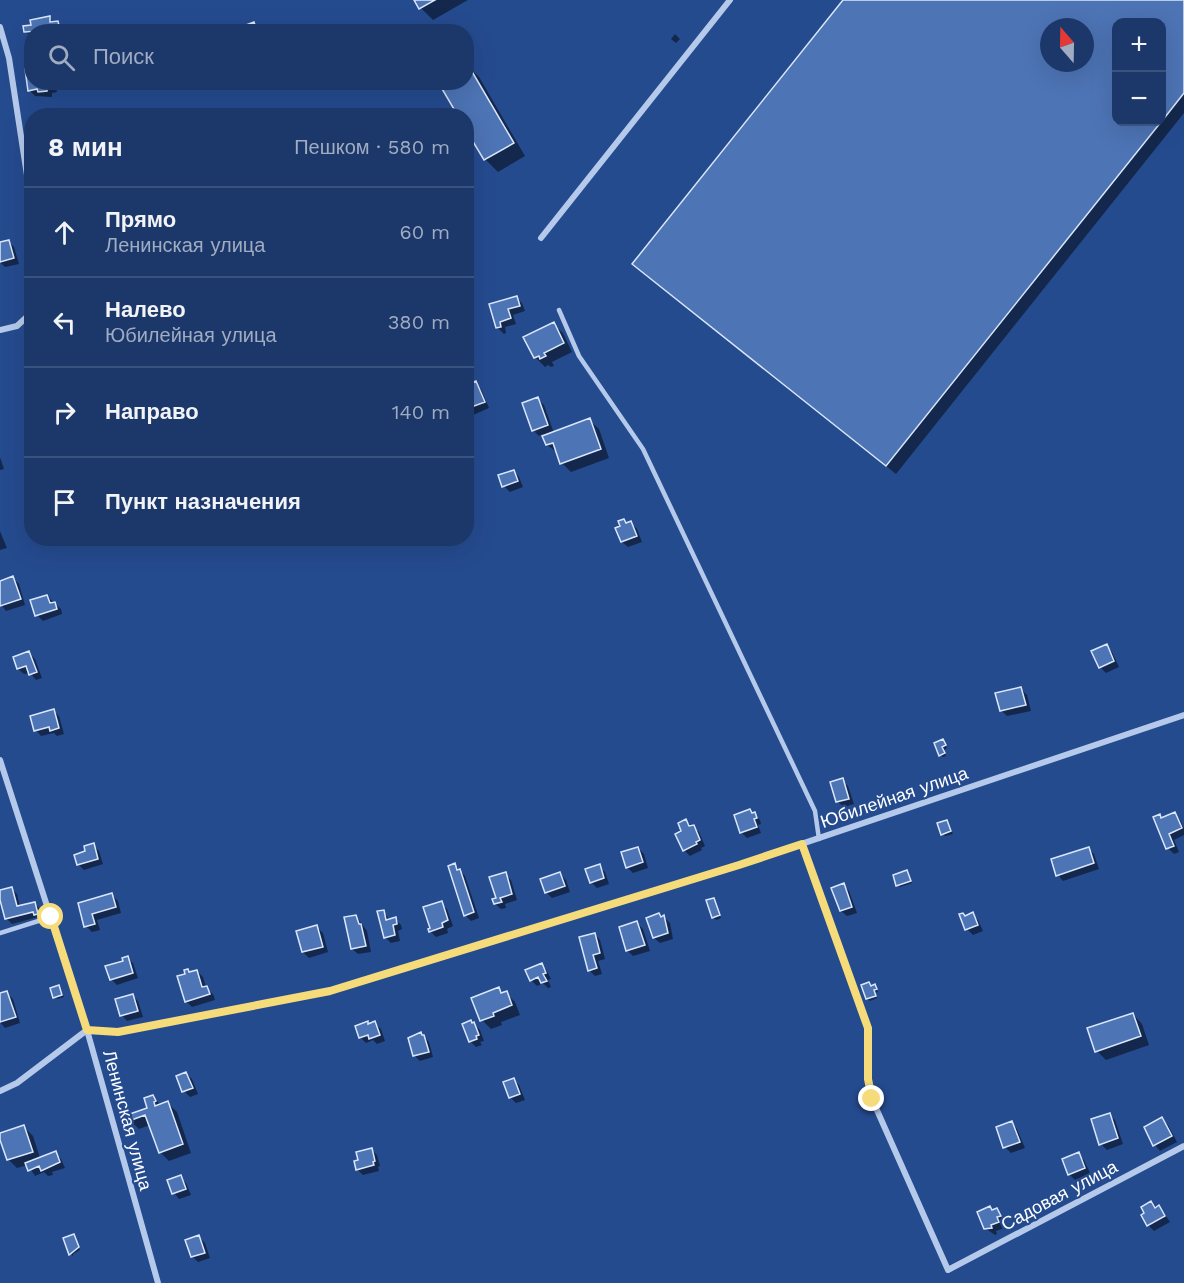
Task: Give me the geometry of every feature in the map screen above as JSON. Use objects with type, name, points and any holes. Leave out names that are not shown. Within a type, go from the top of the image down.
[{"type":"street","points":[[541,238],[730,0]]},
{"type":"street","points":[[0,27],[9,58],[24,156]]},
{"type":"street","points":[[0,330],[17,326],[24,319]]},
{"type":"street","name":"Юбилейная улица","points":[[87,1030],[118,1032],[330,991],[739,865],[1184,715]]},
{"type":"street","name":"Ленинская улица","points":[[0,760],[87,1030],[158,1283]]},
{"type":"street","name":"Садовая улица","points":[[802,844],[868,1028],[868,1079],[872,1099],[948,1270],[1184,1146]]},
{"type":"street","points":[[0,1091],[17,1083],[87,1030]]},
{"type":"lane","points":[[559,310],[579,356],[643,449],[815,811],[819,839]]},
{"type":"lane","points":[[0,933],[51,917]]},
{"type":"building","points":[[414,0],[435,0],[419,9]]},
{"type":"building","points":[[843,0],[1184,0],[1184,93],[1166,116],[1166,18],[1112,18],[1112,126],[1158,126],[886,466],[632,264]]},
{"type":"building","points":[[50,16],[50,22],[58,21],[59,24],[31,24],[30,20]]},
{"type":"building","points":[[474,75],[514,143],[484,160],[474,143],[474,108],[453,108],[443,90],[474,90]]},
{"type":"building","points":[[9,240],[14,258],[0,262],[0,242]]},
{"type":"building","points":[[517,296],[520,306],[508,309],[511,318],[500,322],[501,327],[496,328],[489,304]]},
{"type":"building","points":[[554,322],[564,343],[544,353],[546,356],[540,359],[539,356],[534,358],[523,337]]},
{"type":"building","points":[[476,381],[485,402],[474,406],[474,382]]},
{"type":"building","points":[[538,397],[548,425],[532,431],[522,403]]},
{"type":"building","points":[[590,418],[601,449],[560,464],[553,443],[546,445],[542,436]]},
{"type":"building","points":[[514,470],[518,481],[502,487],[498,475]]},
{"type":"building","points":[[624,519],[626,523],[631,521],[637,536],[621,542],[615,528],[620,526],[618,521]]},
{"type":"building","points":[[13,576],[21,599],[0,606],[0,581]]},
{"type":"building","points":[[47,595],[50,603],[55,602],[57,609],[35,616],[30,600]]},
{"type":"building","points":[[1107,644],[1114,661],[1099,668],[1091,651]]},
{"type":"building","points":[[29,651],[37,672],[29,675],[26,666],[17,669],[13,657]]},
{"type":"building","points":[[1021,687],[1026,705],[1000,711],[995,693]]},
{"type":"building","points":[[54,709],[59,728],[50,731],[49,727],[34,731],[30,716]]},
{"type":"building","points":[[943,739],[946,745],[942,747],[945,753],[939,756],[934,743]]},
{"type":"building","points":[[843,778],[849,799],[836,802],[830,782]]},
{"type":"building","points":[[750,809],[752,813],[755,812],[757,818],[754,819],[757,827],[740,833],[734,815]]},
{"type":"building","points":[[1175,812],[1182,828],[1169,834],[1174,846],[1166,849],[1153,817],[1160,814],[1161,818]]},
{"type":"building","points":[[686,819],[689,826],[694,825],[700,840],[683,851],[675,834],[681,831],[678,823]]},
{"type":"building","points":[[947,820],[951,831],[941,835],[937,823]]},
{"type":"building","points":[[94,843],[98,859],[77,865],[74,855],[85,851],[84,846]]},
{"type":"building","points":[[638,847],[643,862],[626,868],[621,852]]},
{"type":"building","points":[[1089,847],[1094,863],[1056,876],[1051,859]]},
{"type":"building","points":[[455,863],[457,870],[460,869],[474,912],[464,916],[448,866]]},
{"type":"building","points":[[600,864],[604,878],[590,883],[585,869]]},
{"type":"building","points":[[907,870],[911,881],[896,886],[893,875]]},
{"type":"building","points":[[506,872],[512,894],[500,898],[502,902],[494,904],[492,899],[496,898],[489,877]]},
{"type":"building","points":[[560,872],[565,886],[545,893],[540,879]]},
{"type":"building","points":[[844,883],[852,907],[840,911],[831,888]]},
{"type":"building","points":[[12,887],[17,906],[35,902],[38,914],[34,915],[33,912],[5,919],[0,890]]},
{"type":"building","points":[[112,893],[116,907],[92,914],[95,924],[84,927],[78,903]]},
{"type":"building","points":[[714,898],[720,915],[712,918],[706,900]]},
{"type":"building","points":[[442,901],[448,920],[442,923],[443,927],[429,932],[430,928],[423,907]]},
{"type":"building","points":[[384,910],[386,920],[396,917],[397,924],[393,925],[395,935],[384,938],[377,911]]},
{"type":"building","points":[[973,912],[978,925],[965,930],[959,914],[963,913],[965,916]]},
{"type":"building","points":[[659,913],[661,917],[664,915],[668,933],[653,938],[646,918]]},
{"type":"building","points":[[356,915],[361,924],[366,946],[351,949],[344,917]]},
{"type":"building","points":[[637,921],[645,945],[626,951],[619,927]]},
{"type":"building","points":[[317,925],[323,947],[302,952],[296,931]]},
{"type":"building","points":[[595,933],[600,953],[593,955],[597,968],[588,971],[579,937]]},
{"type":"building","points":[[128,956],[133,973],[110,980],[105,966],[123,961],[122,958]]},
{"type":"building","points":[[542,963],[546,973],[543,974],[547,981],[541,983],[538,977],[530,981],[525,970]]},
{"type":"building","points":[[188,969],[189,972],[197,970],[202,987],[207,986],[210,994],[185,1002],[177,976],[185,974],[184,970]]},
{"type":"building","points":[[869,982],[871,986],[875,984],[876,996],[866,999],[861,985]]},
{"type":"building","points":[[59,985],[62,995],[53,998],[50,988]]},
{"type":"building","points":[[499,987],[501,993],[507,991],[512,1005],[480,1021],[471,998]]},
{"type":"building","points":[[7,991],[16,1017],[0,1022],[0,993]]},
{"type":"building","points":[[133,994],[138,1011],[120,1016],[115,999]]},
{"type":"building","points":[[1133,1013],[1141,1036],[1095,1052],[1087,1028]]},
{"type":"building","points":[[471,1020],[479,1035],[476,1036],[477,1039],[469,1042],[462,1024]]},
{"type":"building","points":[[368,1021],[368,1024],[375,1021],[380,1035],[369,1039],[368,1035],[359,1038],[355,1026]]},
{"type":"building","points":[[421,1032],[429,1052],[413,1056],[408,1038]]},
{"type":"building","points":[[186,1072],[193,1088],[182,1092],[176,1076]]},
{"type":"building","points":[[514,1078],[520,1094],[509,1098],[503,1082]]},
{"type":"building","points":[[153,1095],[156,1101],[155,1106],[168,1101],[183,1144],[159,1153],[145,1115],[129,1121],[127,1115],[147,1108],[144,1098]]},
{"type":"building","points":[[1110,1113],[1118,1138],[1099,1145],[1091,1119]]},
{"type":"building","points":[[1162,1117],[1172,1136],[1153,1146],[1144,1127]]},
{"type":"building","points":[[1012,1121],[1020,1142],[1003,1148],[996,1127]]},
{"type":"building","points":[[24,1125],[33,1152],[7,1160],[0,1133]]},
{"type":"building","points":[[372,1148],[374,1165],[356,1170],[354,1161],[358,1160],[356,1152]]},
{"type":"building","points":[[56,1151],[60,1162],[41,1171],[39,1166],[28,1171],[25,1163]]},
{"type":"building","points":[[1079,1152],[1085,1168],[1068,1175],[1062,1159]]},
{"type":"building","points":[[181,1175],[186,1189],[172,1194],[167,1180]]},
{"type":"building","points":[[1151,1201],[1155,1208],[1159,1205],[1165,1216],[1147,1226],[1141,1215],[1144,1213],[1141,1207]]},
{"type":"building","points":[[990,1206],[992,1210],[997,1208],[1001,1216],[997,1217],[999,1222],[991,1225],[992,1228],[984,1229],[977,1212]]},
{"type":"building","points":[[74,1234],[79,1247],[69,1255],[63,1238]]},
{"type":"building","points":[[199,1235],[205,1253],[191,1257],[185,1240]]},
{"type":"route","points":[[51,917],[87,1030],[118,1032],[330,991],[802,844],[868,1028],[868,1079],[872,1099]]}]
